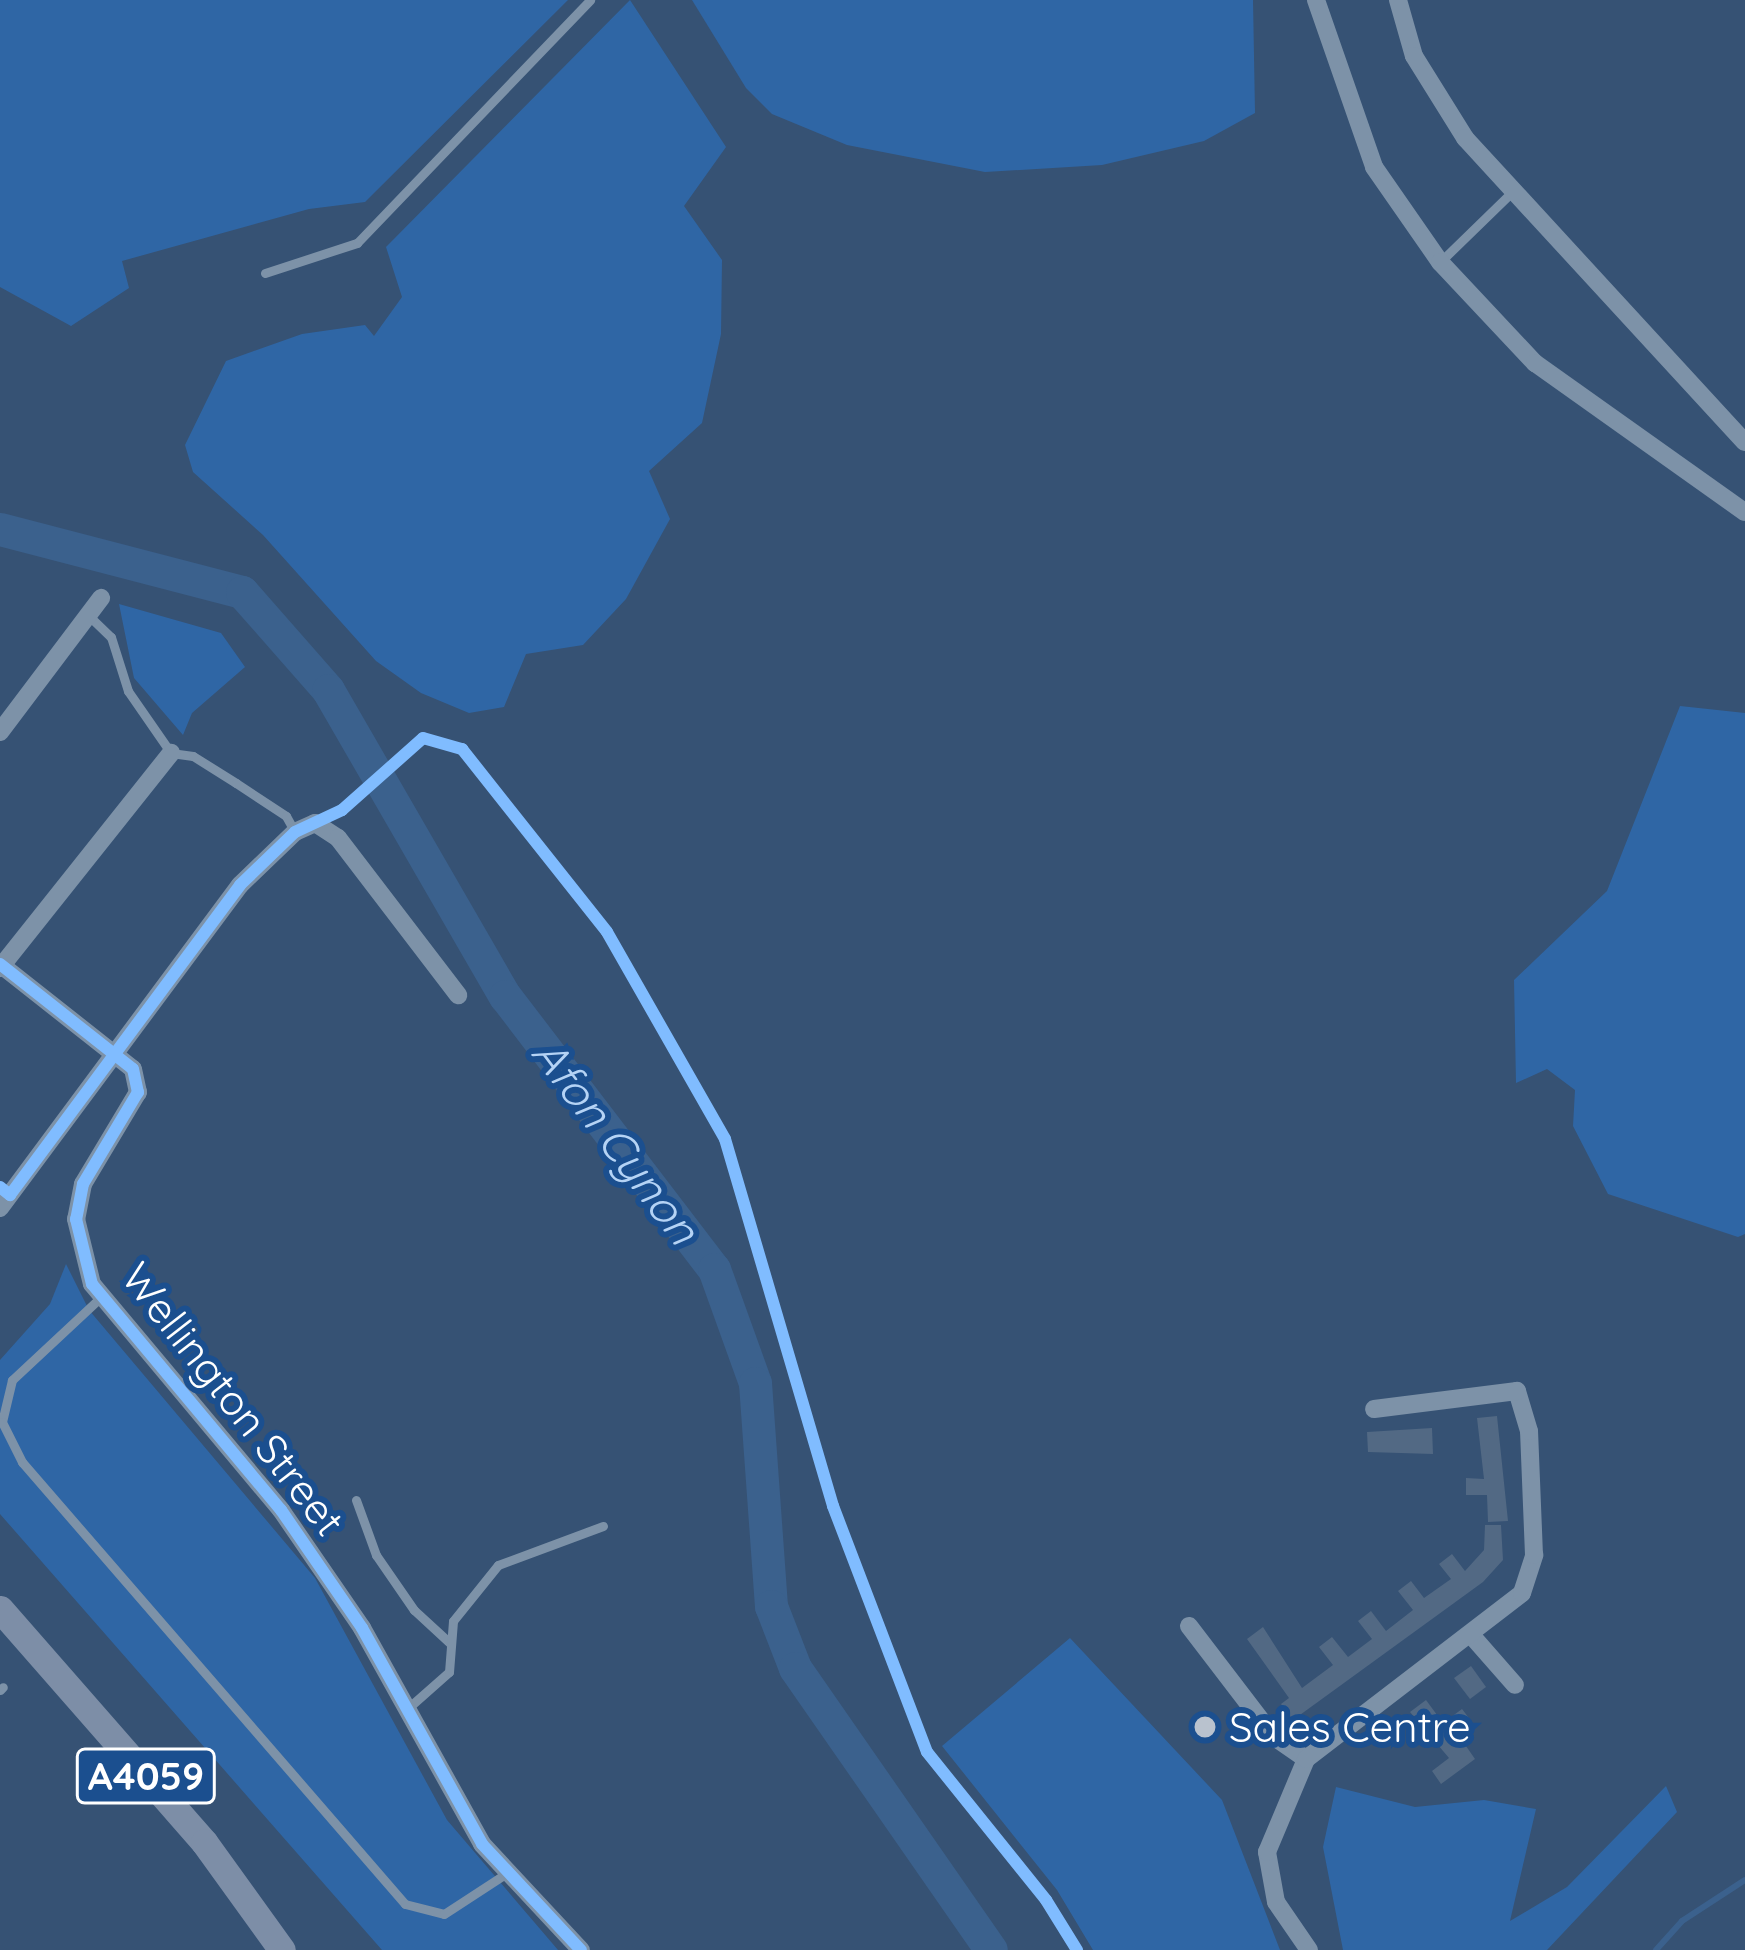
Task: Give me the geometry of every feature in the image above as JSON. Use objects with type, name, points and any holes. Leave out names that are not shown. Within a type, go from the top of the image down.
[{"type":"main road","name":"A4059","points":[[0,1609],[203,1842],[282,1950]]},
{"type":"street","points":[[1316,0],[1374,167],[1440,262],[1535,363],[1745,512]]},
{"type":"street","points":[[1397,0],[1414,56],[1436,93],[1512,192],[1745,442]]},
{"type":"street","points":[[1,730],[101,598]]},
{"type":"street","points":[[116,1052],[1,966],[171,752]]},
{"type":"street","points":[[3,1197],[240,885],[295,832],[315,823],[338,838],[458,995]]},
{"type":"street","name":"Wellington Street","points":[[116,1052],[133,1070],[138,1092],[83,1184],[76,1219],[101,1296],[281,1510],[407,1709],[452,1796],[507,1873],[580,1950]]},
{"type":"street","points":[[1309,1950],[1276,1901],[1267,1852],[1306,1759],[1472,1636],[1522,1593],[1534,1555],[1529,1431],[1517,1390],[1374,1409]]},
{"type":"street","points":[[1189,1626],[1273,1736],[1306,1759]]},
{"type":"street","points":[[1472,1636],[1515,1685]]},
{"type":"lane","points":[[265,273],[357,244],[590,0]]},
{"type":"lane","points":[[1440,262],[1512,192]]},
{"type":"lane","points":[[88,615],[111,637],[128,691],[171,752],[193,756],[236,783],[286,816],[295,832]]},
{"type":"lane","points":[[101,1296],[12,1380],[2,1422],[22,1462],[405,1904],[444,1913],[507,1873]]},
{"type":"lane","points":[[356,1500],[376,1555],[414,1610],[452,1644]]},
{"type":"lane","points":[[407,1709],[449,1672],[453,1621],[498,1564],[604,1526]]},
{"type":"lane","points":[[1046,1900],[1077,1950]]},
{"type":"shaded area","points":[[0,0],[568,0],[365,202],[309,209],[122,261],[129,288],[71,326],[0,287]]},
{"type":"shaded area","points":[[630,0],[726,147],[684,206],[722,260],[721,334],[702,423],[649,471],[670,519],[626,599],[583,645],[526,654],[504,707],[469,713],[421,693],[376,661],[263,535],[193,472],[185,445],[226,361],[302,334],[365,325],[374,336],[402,297],[386,247]]},
{"type":"shaded area","points":[[692,0],[1253,0],[1255,113],[1204,141],[1102,165],[985,172],[847,145],[772,114],[746,88]]},
{"type":"shaded area","points":[[119,604],[221,633],[245,667],[192,713],[183,735],[134,678]]},
{"type":"shaded area","points":[[1680,706],[1745,713],[1745,1234],[1738,1237],[1608,1194],[1573,1126],[1575,1090],[1547,1069],[1516,1083],[1514,980],[1607,891]]},
{"type":"shaded area","points":[[66,1264],[89,1310],[315,1578],[447,1820],[558,1950],[382,1950],[0,1514],[0,1360],[50,1304]]},
{"type":"shaded area","points":[[1070,1638],[1222,1800],[1280,1950],[1093,1950],[1057,1890],[942,1746]]},
{"type":"shaded area","points":[[1666,1786],[1677,1812],[1547,1950],[1343,1950],[1323,1847],[1336,1787],[1415,1807],[1484,1800],[1536,1809],[1510,1921],[1567,1887]]},
{"type":"building","points":[[1497,1416],[1508,1521],[1488,1522],[1487,1495],[1466,1495],[1466,1478],[1484,1479],[1477,1418]]},
{"type":"building","points":[[1432,1428],[1433,1454],[1368,1452],[1367,1432]]},
{"type":"building","points":[[1485,1525],[1501,1525],[1503,1560],[1483,1582],[1293,1720],[1281,1704],[1289,1698],[1247,1639],[1263,1627],[1302,1688],[1333,1665],[1319,1647],[1332,1637],[1348,1657],[1372,1639],[1358,1621],[1371,1611],[1386,1631],[1413,1610],[1398,1591],[1411,1581],[1424,1598],[1451,1579],[1439,1564],[1452,1554],[1465,1571],[1484,1550]]},
{"type":"building","points":[[1471,1666],[1486,1687],[1470,1699],[1454,1678]]},
{"type":"building","points":[[1426,1700],[1443,1723],[1462,1709],[1472,1722],[1457,1733],[1475,1759],[1441,1784],[1432,1771],[1449,1758],[1410,1712]]},
{"type":"building","name":"Sales Centre","points":[[1201,1716],[1217,1726],[1209,1738],[1193,1728]]},
{"type":"waterway","name":"Afon Cynon","points":[[0,529],[242,592],[328,690],[505,996],[714,1269],[755,1383],[771,1606],[795,1668],[991,1950]]},
{"type":"waterway","points":[[1656,1950],[1682,1921],[1745,1880]]},
{"type":"cycle path","points":[[0,1187],[10,1195],[240,885],[295,832],[342,810],[423,738],[462,749],[607,932],[725,1139],[833,1506],[927,1752],[1046,1900],[1077,1950]]},
{"type":"cycle path","points":[[0,964],[133,1069],[138,1092],[83,1184],[76,1219],[92,1284],[281,1510],[362,1628],[482,1844],[581,1950]]},
{"type":"place","name":"Sales Centre","points":[[1205,1727]]}]
